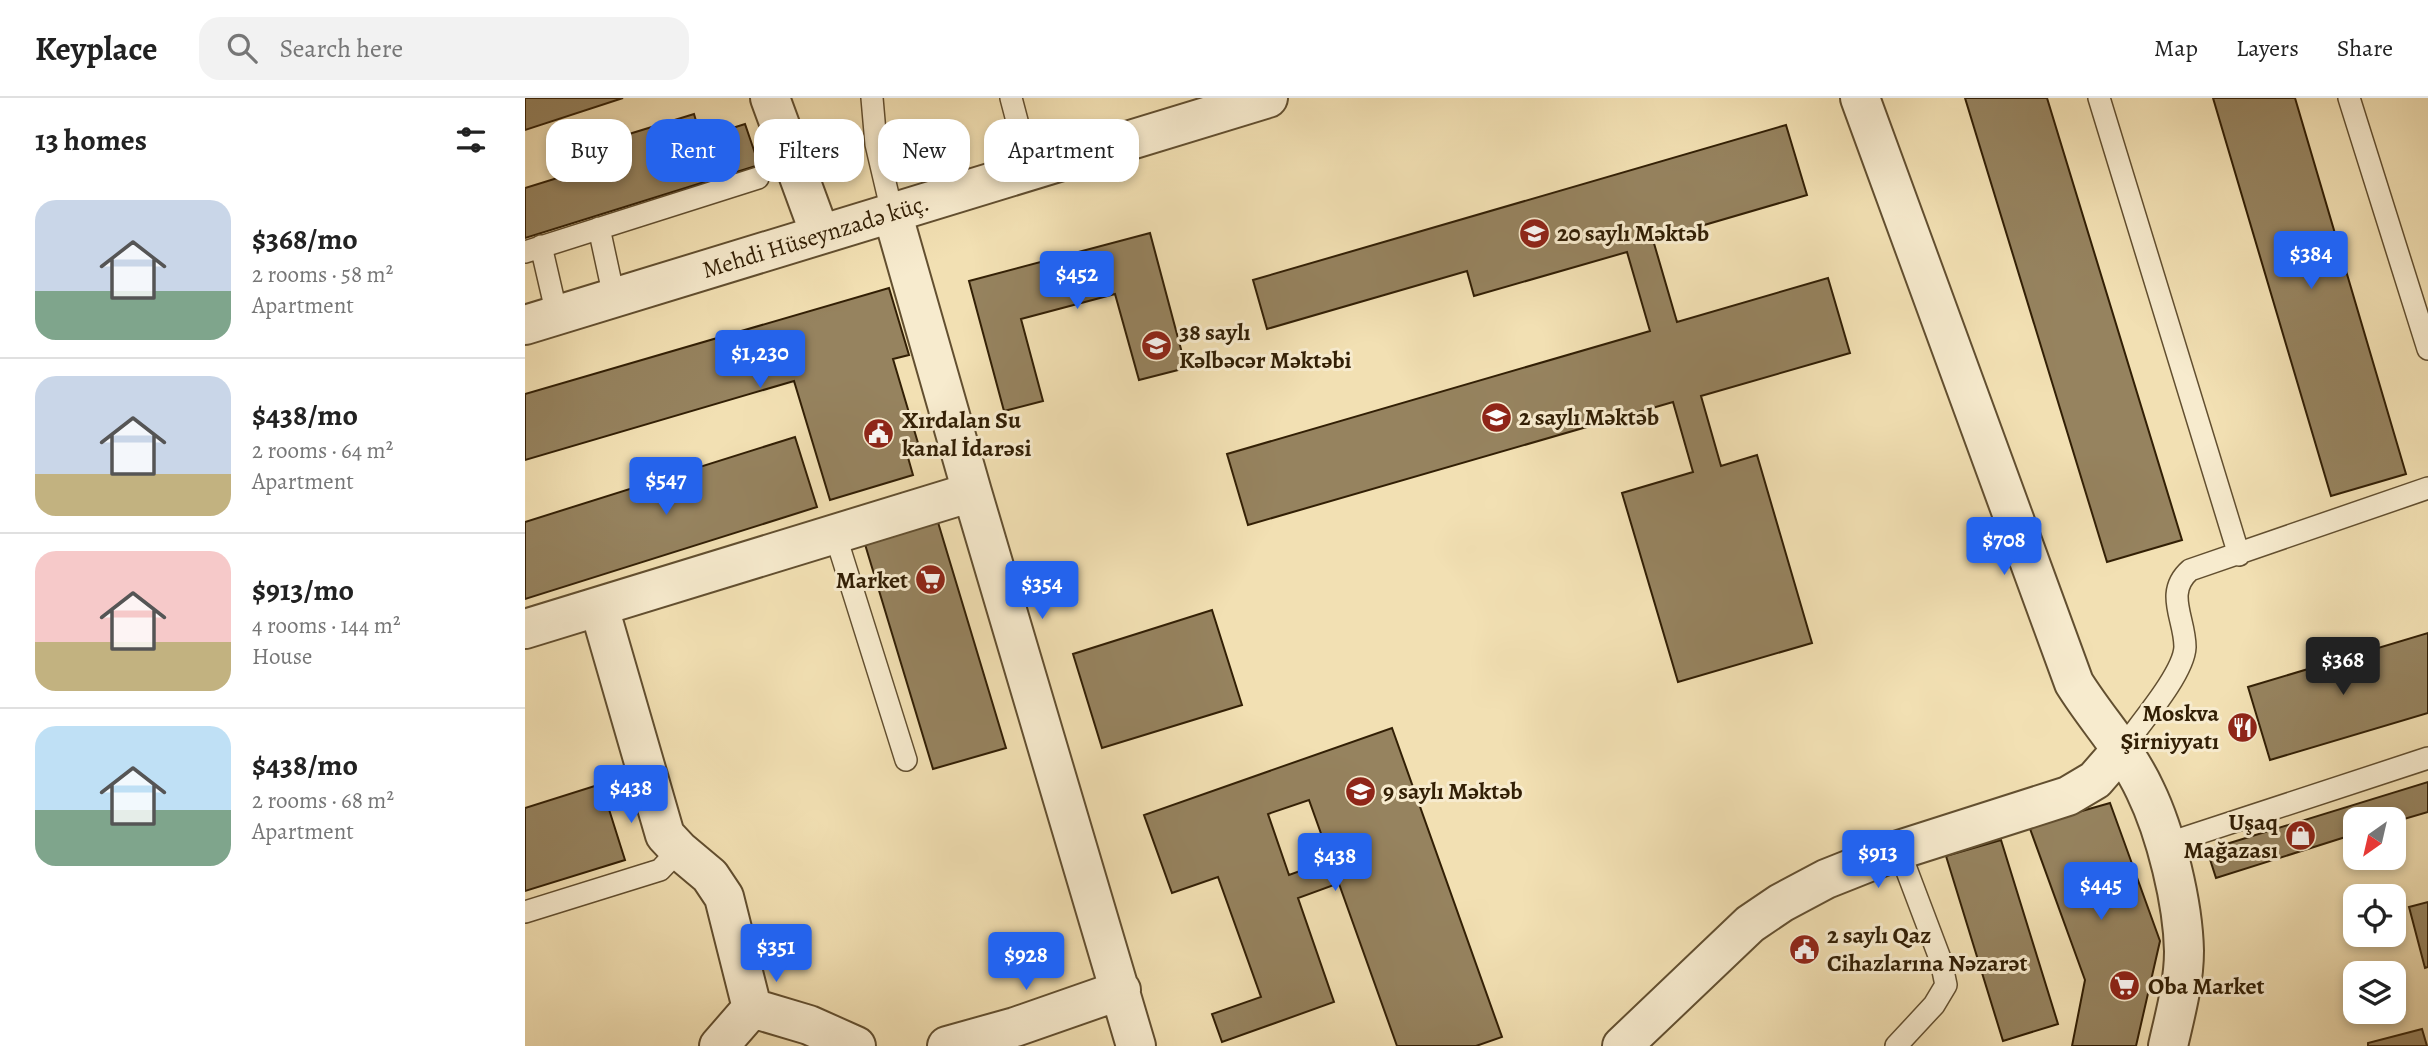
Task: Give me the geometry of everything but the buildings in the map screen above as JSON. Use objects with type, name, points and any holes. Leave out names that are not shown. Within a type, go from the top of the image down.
[{"type":"street","points":[[770,98],[820,234]]},
{"type":"street","name":"Mehdi Hüseynzadə küç.","points":[[1139,137],[1268,98]]},
{"type":"street","points":[[1860,98],[2074,683],[2122,749],[2146,791],[2166,844],[2180,911],[2184,951],[2181,985],[2168,1046]]},
{"type":"street","name":"Mehdi Hüseynzadə küç.","points":[[541,320],[991,182]]},
{"type":"street","points":[[892,212],[1136,1046]]},
{"type":"street","points":[[525,629],[972,492]]},
{"type":"street","points":[[599,607],[665,835],[711,876],[724,897],[752,1009]]},
{"type":"street","points":[[1622,1046],[1750,924],[1781,903],[1826,878],[1899,850],[2068,796],[2095,780],[2122,749]]},
{"type":"street","points":[[947,1046],[1014,1027],[1121,990]]},
{"type":"street","points":[[719,1046],[752,1009]]},
{"type":"street","points":[[752,1009],[809,1025],[856,1046]]},
{"type":"lane","points":[[872,98],[876,144],[892,212]]},
{"type":"lane","points":[[1011,98],[1017,119]]},
{"type":"lane","points":[[2099,98],[2239,555]]},
{"type":"lane","points":[[2349,98],[2428,349]]},
{"type":"lane","points":[[541,320],[533,249],[754,179]]},
{"type":"lane","points":[[599,228],[614,297]]},
{"type":"lane","points":[[2122,749],[2182,666],[2185,647],[2176,591],[2180,579],[2190,570],[2428,488]]},
{"type":"lane","points":[[835,534],[906,760]]},
{"type":"lane","points":[[2166,844],[2428,758]]},
{"type":"lane","points":[[525,912],[660,870],[679,850]]},
{"type":"lane","points":[[1896,1046],[1934,1005],[1946,985],[1941,961],[1899,850]]},
{"type":"place","name":"20 saylı Məktəb","points":[[1534,233]]},
{"type":"place","name":"38 saylı Kəlbəcər Məktəbi","points":[[1156,346]]},
{"type":"place","name":"2 saylı Məktəb","points":[[1496,417]]},
{"type":"place","name":"Xırdalan Su kanal İdarəsi","points":[[879,434]]},
{"type":"place","name":"Market","points":[[931,580]]},
{"type":"place","name":"Moskva Şirniyyatı","points":[[2242,727]]},
{"type":"place","name":"9 saylı Məktəb","points":[[1360,791]]},
{"type":"place","name":"Uşaq Mağazası","points":[[2301,836]]},
{"type":"place","name":"2 saylı Qaz Cihazlarına Nəzarət","points":[[1804,949]]},
{"type":"place","name":"Oba Market","points":[[2125,986]]}]
